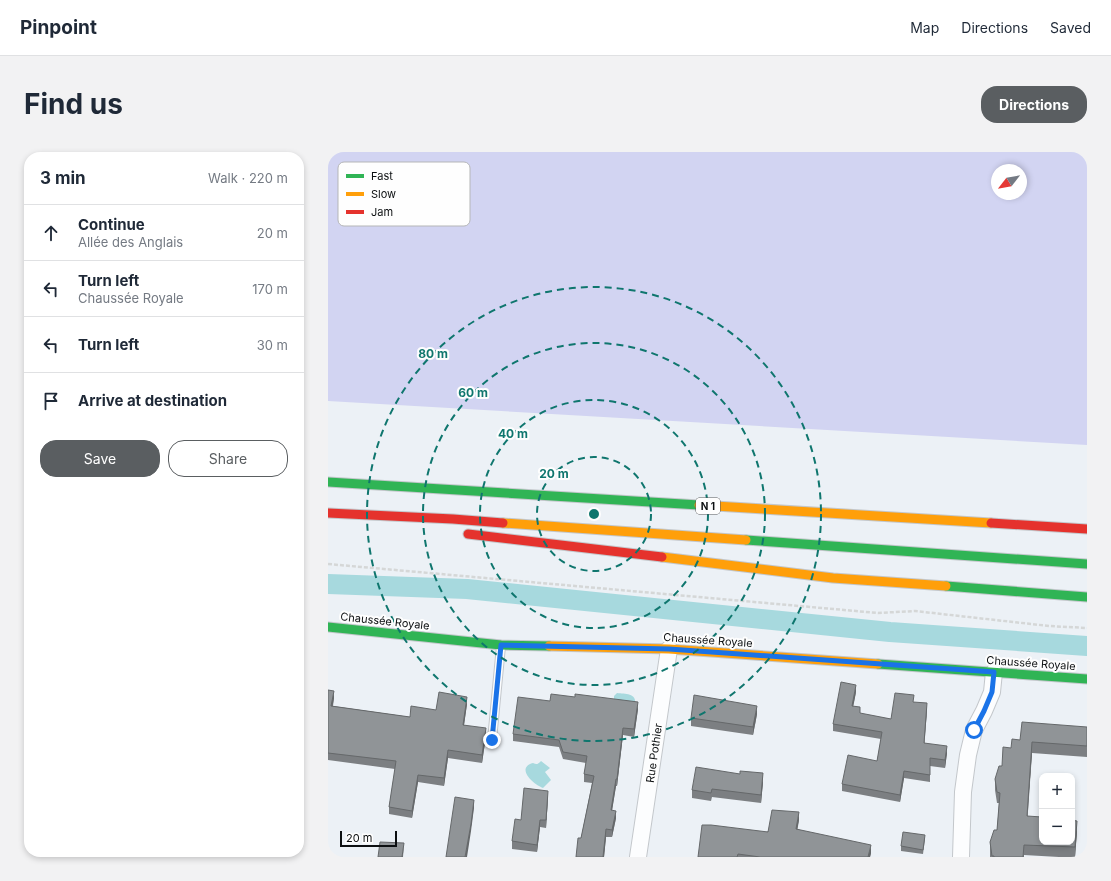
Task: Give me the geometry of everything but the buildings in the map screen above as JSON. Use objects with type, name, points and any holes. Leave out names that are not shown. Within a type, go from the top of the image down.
[{"type":"main road","name":"N 1","points":[[328,482],[1087,529]]},
{"type":"main road","points":[[328,513],[468,520],[1087,564]]},
{"type":"main road","points":[[359,515],[416,526]]},
{"type":"main road","points":[[461,534],[833,578],[1087,597]]},
{"type":"main road","name":"Chaussée Royale","points":[[328,627],[501,645],[669,649],[1087,679]]},
{"type":"street","name":"Rue Pothier","points":[[638,857],[669,649]]},
{"type":"street","points":[[961,857],[963,792],[968,755],[974,730],[992,692],[994,672]]},
{"type":"lane","points":[[492,740],[501,645]]},
{"type":"path","points":[[328,564],[878,613],[915,611],[1049,626],[1087,628]]},
{"type":"shaded area","points":[[328,152],[1087,152],[1087,445],[328,401]]},
{"type":"shaded area","points":[[617,693],[632,696],[635,700],[635,704],[614,701],[614,696]]},
{"type":"shaded area","points":[[541,761],[550,768],[545,772],[551,780],[543,788],[535,784],[526,772],[528,765],[533,763],[537,764]]},
{"type":"waterway","points":[[328,584],[467,589],[890,632],[1087,646]]},
{"type":"traffic: fast","points":[[328,482],[699,505]]},
{"type":"traffic: fast","points":[[746,540],[1087,564]]},
{"type":"traffic: fast","points":[[946,586],[1087,597]]},
{"type":"traffic: fast","points":[[328,627],[501,645],[549,646]]},
{"type":"traffic: fast","points":[[878,664],[1087,679]]},
{"type":"traffic: slow","points":[[699,505],[991,523]]},
{"type":"traffic: slow","points":[[503,523],[746,540]]},
{"type":"traffic: slow","points":[[662,557],[833,578],[946,586]]},
{"type":"traffic: slow","points":[[549,646],[669,649],[878,664]]},
{"type":"traffic: jam","points":[[328,513],[503,523]]},
{"type":"traffic: jam","points":[[991,523],[1087,529]]},
{"type":"traffic: jam","points":[[468,534],[662,557]]},
{"type":"route","points":[[492,740],[501,645],[669,649],[994,672],[992,692],[974,730]]}]
